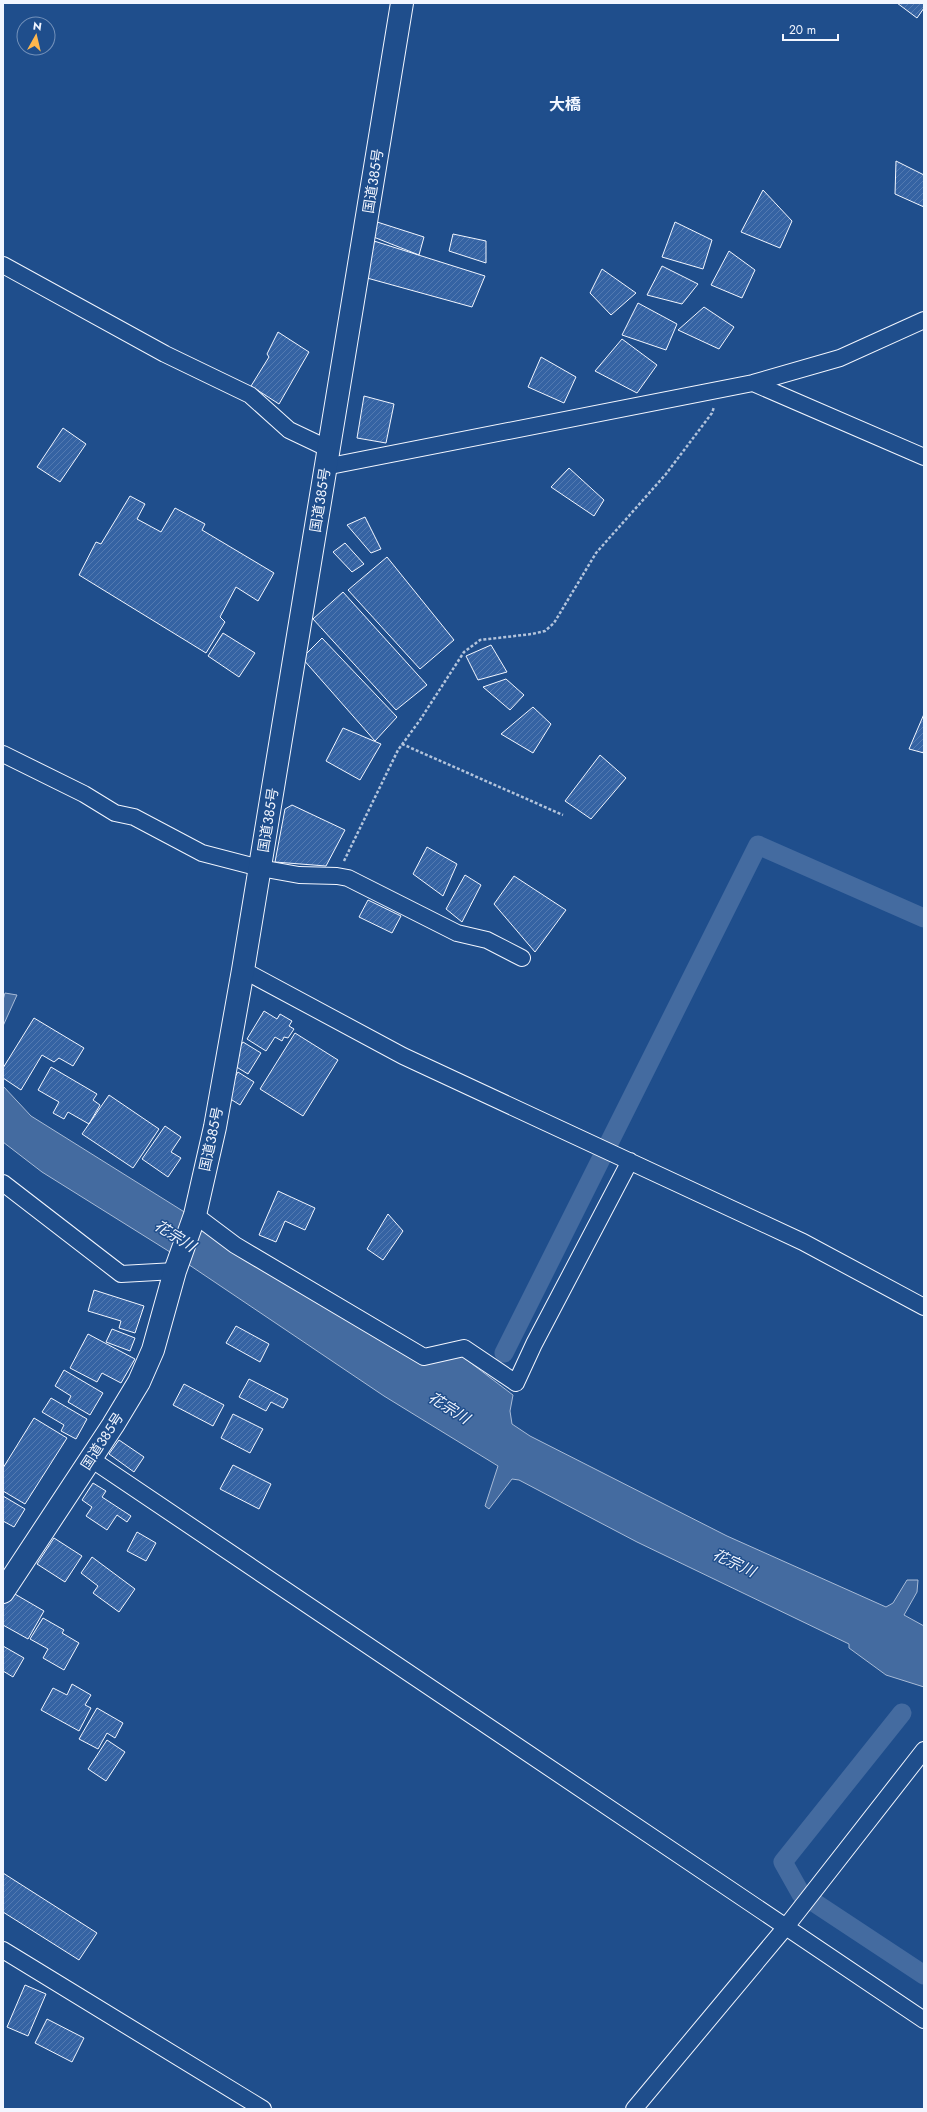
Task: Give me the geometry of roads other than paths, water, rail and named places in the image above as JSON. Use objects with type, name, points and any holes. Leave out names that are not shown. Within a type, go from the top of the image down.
[{"type":"highway","name":"国道385号","points":[[3,1592],[91,1459],[139,1382],[153,1350],[177,1267],[194,1216],[215,1127],[243,970],[402,3]]},
{"type":"street","points":[[4,267],[165,354],[250,396],[289,430],[327,458],[753,383],[840,358],[924,320]]},
{"type":"street","points":[[753,383],[924,457]]},
{"type":"street","points":[[3,754],[84,794],[115,813],[134,817],[202,853],[260,868],[312,876],[337,876],[348,878],[457,933],[487,940],[522,958]]},
{"type":"street","points":[[243,970],[403,1056],[600,1146],[803,1242],[924,1307]]},
{"type":"street","points":[[194,1216],[235,1245],[424,1357],[464,1348],[516,1383],[626,1159]]},
{"type":"street","points":[[3,1183],[120,1274],[177,1267]]},
{"type":"street","points":[[91,1459],[785,1928],[924,2020]]},
{"type":"street","points":[[634,2109],[785,1928],[924,1750]]},
{"type":"street","points":[[3,1950],[263,2109]]},
{"type":"water","points":[[5,993],[17,995],[3,1026],[3,1000]]},
{"type":"water","name":"花宗川","points":[[3,1086],[31,1116],[424,1362],[459,1354],[513,1395],[510,1411],[512,1424],[530,1436],[727,1536],[886,1607],[893,1603],[907,1580],[918,1580],[917,1592],[904,1615],[924,1626],[924,1687],[886,1675],[849,1648],[849,1644],[637,1542],[519,1480],[512,1479],[489,1509],[485,1506],[498,1466],[384,1396],[170,1252],[42,1172],[3,1142]]},
{"type":"waterway","points":[[504,1353],[758,845],[924,918]]},
{"type":"waterway","points":[[801,1894],[783,1862],[902,1713]]},
{"type":"waterway","points":[[815,1903],[924,1975]]},
{"type":"district","name":"大橋","points":[[565,104]]}]
